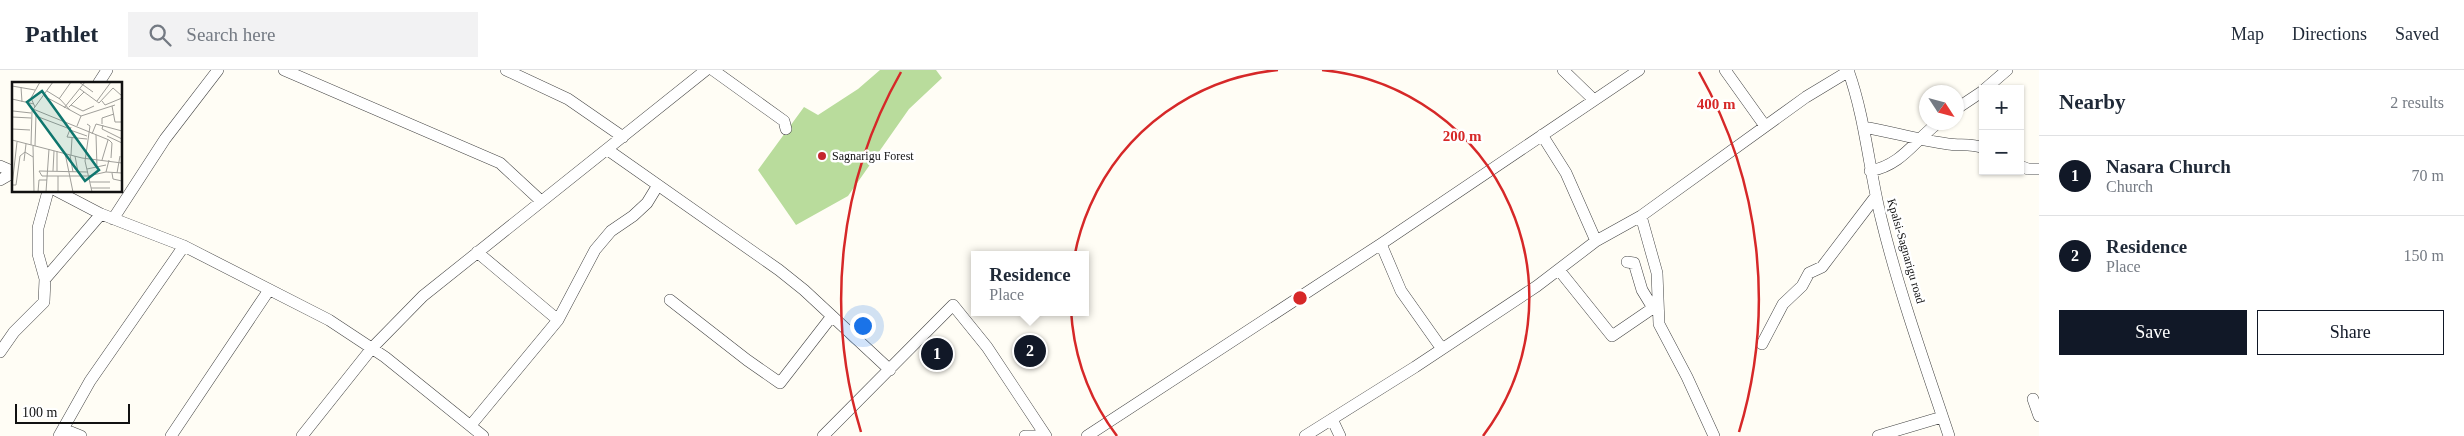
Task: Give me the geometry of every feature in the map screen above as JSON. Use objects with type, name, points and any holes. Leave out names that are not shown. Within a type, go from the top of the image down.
[{"type":"street","points":[[99,82],[107,70]]},
{"type":"street","points":[[113,219],[165,139],[218,70]]},
{"type":"street","points":[[284,70],[500,162],[542,201]]},
{"type":"street","points":[[506,70],[568,99],[623,137]]},
{"type":"street","points":[[714,70],[784,121],[786,129]]},
{"type":"street","points":[[1563,70],[1594,100]]},
{"type":"street","points":[[1087,436],[1381,244],[1639,70]]},
{"type":"street","points":[[1725,70],[1765,126]]},
{"type":"street","points":[[1990,85],[2007,70]]},
{"type":"street","points":[[302,436],[372,348],[423,296],[608,150],[701,71]]},
{"type":"street","points":[[1305,436],[1442,349],[1559,270],[1596,240],[1641,216],[1765,126],[1828,82],[1848,71]]},
{"type":"street","name":"Kpalsi-Sagnarigu road","points":[[1848,71],[1863,127],[1870,171],[1889,250],[1949,436]]},
{"type":"street","points":[[1964,104],[1979,93]]},
{"type":"street","points":[[1863,127],[1918,139],[1954,145],[1971,144],[1979,147]]},
{"type":"street","points":[[1870,171],[1896,162],[1929,130]]},
{"type":"street","points":[[1542,135],[1566,173],[1596,240]]},
{"type":"street","points":[[608,150],[779,270],[890,370]]},
{"type":"street","points":[[0,166],[12,171]]},
{"type":"street","points":[[2024,168],[2030,170],[2039,169]]},
{"type":"street","points":[[0,180],[12,173]]},
{"type":"street","points":[[471,425],[558,320],[595,250],[611,231],[648,203],[658,185]]},
{"type":"street","points":[[0,352],[14,332],[44,302],[45,279],[38,254],[38,228],[48,192]]},
{"type":"street","points":[[59,192],[101,214],[184,246],[317,313],[372,348],[483,436]]},
{"type":"street","points":[[1762,344],[1783,304],[1802,286],[1809,273],[1822,267],[1876,196]]},
{"type":"street","points":[[45,279],[101,214]]},
{"type":"street","points":[[1641,216],[1657,273],[1659,324],[1687,377],[1714,436]]},
{"type":"street","points":[[1381,244],[1401,291],[1442,349]]},
{"type":"street","points":[[60,434],[90,381],[184,246]]},
{"type":"street","points":[[477,252],[558,320]]},
{"type":"street","points":[[1559,270],[1612,336],[1653,308],[1642,290],[1634,263],[1626,262]]},
{"type":"street","points":[[171,436],[270,290]]},
{"type":"street","points":[[670,300],[747,360],[759,366],[780,383],[832,316]]},
{"type":"street","points":[[822,436],[953,305],[979,336],[1045,436]]},
{"type":"street","points":[[2033,399],[2039,416]]},
{"type":"street","points":[[1878,436],[1942,417]]},
{"type":"street","points":[[1332,419],[1340,436]]},
{"type":"street","points":[[60,434],[71,432],[81,436]]},
{"type":"street","points":[[1025,436],[1045,436]]},
{"type":"green space","name":"Sagnarigu Forest","points":[[880,70],[936,70],[942,78],[909,109],[848,196],[796,225],[758,170],[804,107],[818,115],[858,89]]},
{"type":"place","name":"Sagnarigu Forest","points":[[822,156]]},
{"type":"place","name":"Residence","points":[[1030,351]]},
{"type":"place","name":"Nasara Church","points":[[937,354]]}]
